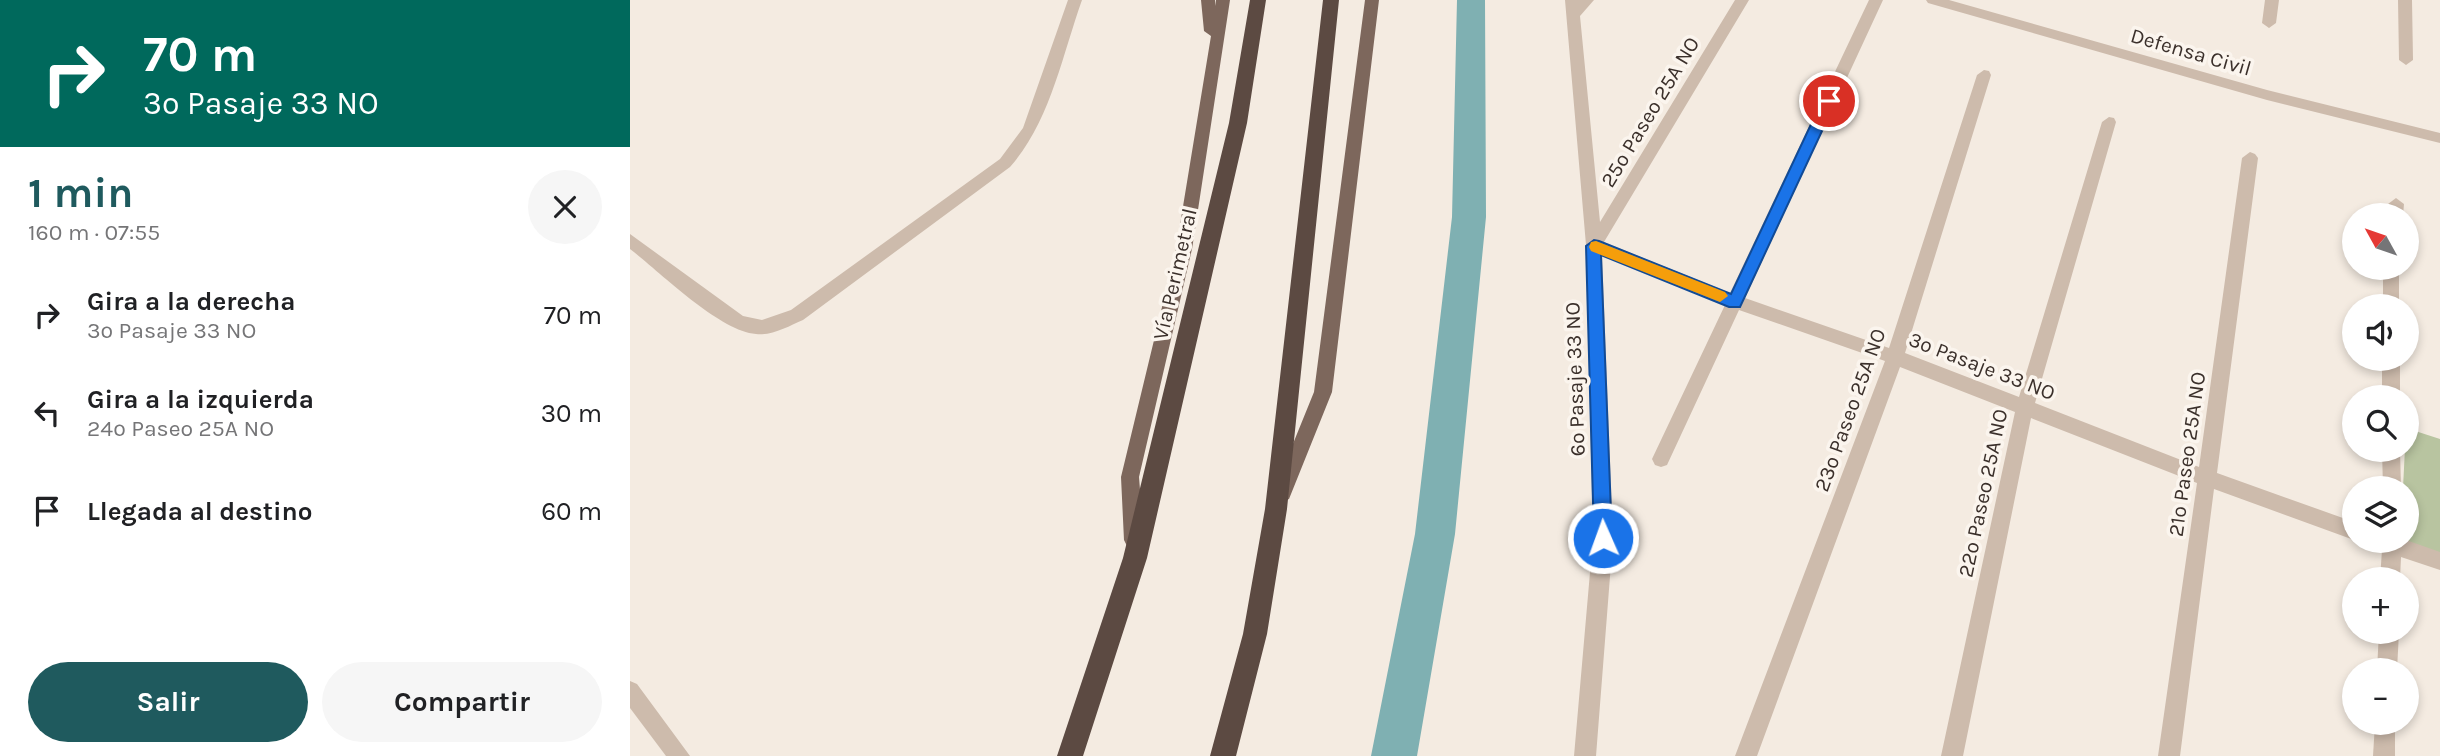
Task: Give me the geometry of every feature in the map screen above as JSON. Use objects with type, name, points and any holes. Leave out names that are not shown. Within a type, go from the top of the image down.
[{"type":"highway","name":"Vía Perimetral","points":[[1070,756],[1135,558],[1238,122],[1258,0]]},
{"type":"highway","points":[[1223,756],[1255,634],[1276,509],[1331,0]]},
{"type":"main road","points":[[1208,0],[1213,53]]},
{"type":"main road","name":"Vía Perimetral","points":[[1135,558],[1130,477],[1184,249],[1223,0]]},
{"type":"main road","points":[[1276,509],[1323,392],[1372,0]]},
{"type":"street","points":[[630,240],[729,316],[752,327],[771,326],[797,315],[1005,163],[1020,147],[1030,129],[1075,0]]},
{"type":"street","points":[[1573,8],[1587,0]]},
{"type":"street","name":"25º Paseo 25A NO","points":[[1594,246],[1742,0]]},
{"type":"street","points":[[1661,459],[1876,0]]},
{"type":"street","name":"Defensa Civil","points":[[1933,0],[2267,95],[2440,138]]},
{"type":"street","points":[[2269,23],[2272,0]]},
{"type":"street","points":[[2405,0],[2406,60]]},
{"type":"street","name":"6º Pasaje 33 NO","points":[[1573,8],[1594,246],[1603,538],[1585,756]]},
{"type":"street","name":"23º Paseo 25A NO","points":[[1746,756],[1895,358],[1984,75]]},
{"type":"street","name":"22º Paseo 25A NO","points":[[1952,756],[2025,406],[2109,122]]},
{"type":"street","name":"21º Paseo 25A NO","points":[[2169,756],[2250,158]]},
{"type":"street","name":"3º Pasaje 33 NO","points":[[1594,246],[1735,302],[2025,406],[2206,478],[2342,527]]},
{"type":"street","points":[[2417,553],[2440,562]]},
{"type":"street","points":[[630,691],[679,756]]},
{"type":"street","points":[[2384,756],[2385,735]]},
{"type":"green space","points":[[2419,432],[2440,439],[2440,554],[2419,546],[2419,476],[2404,476],[2404,462],[2419,462]]},
{"type":"waterway","points":[[1394,756],[1435,534],[1469,217],[1471,0]]},
{"type":"slow traffic","points":[[1596,247],[1720,296]]},
{"type":"route","points":[[1603,538],[1594,246],[1735,302],[1829,101]]}]
